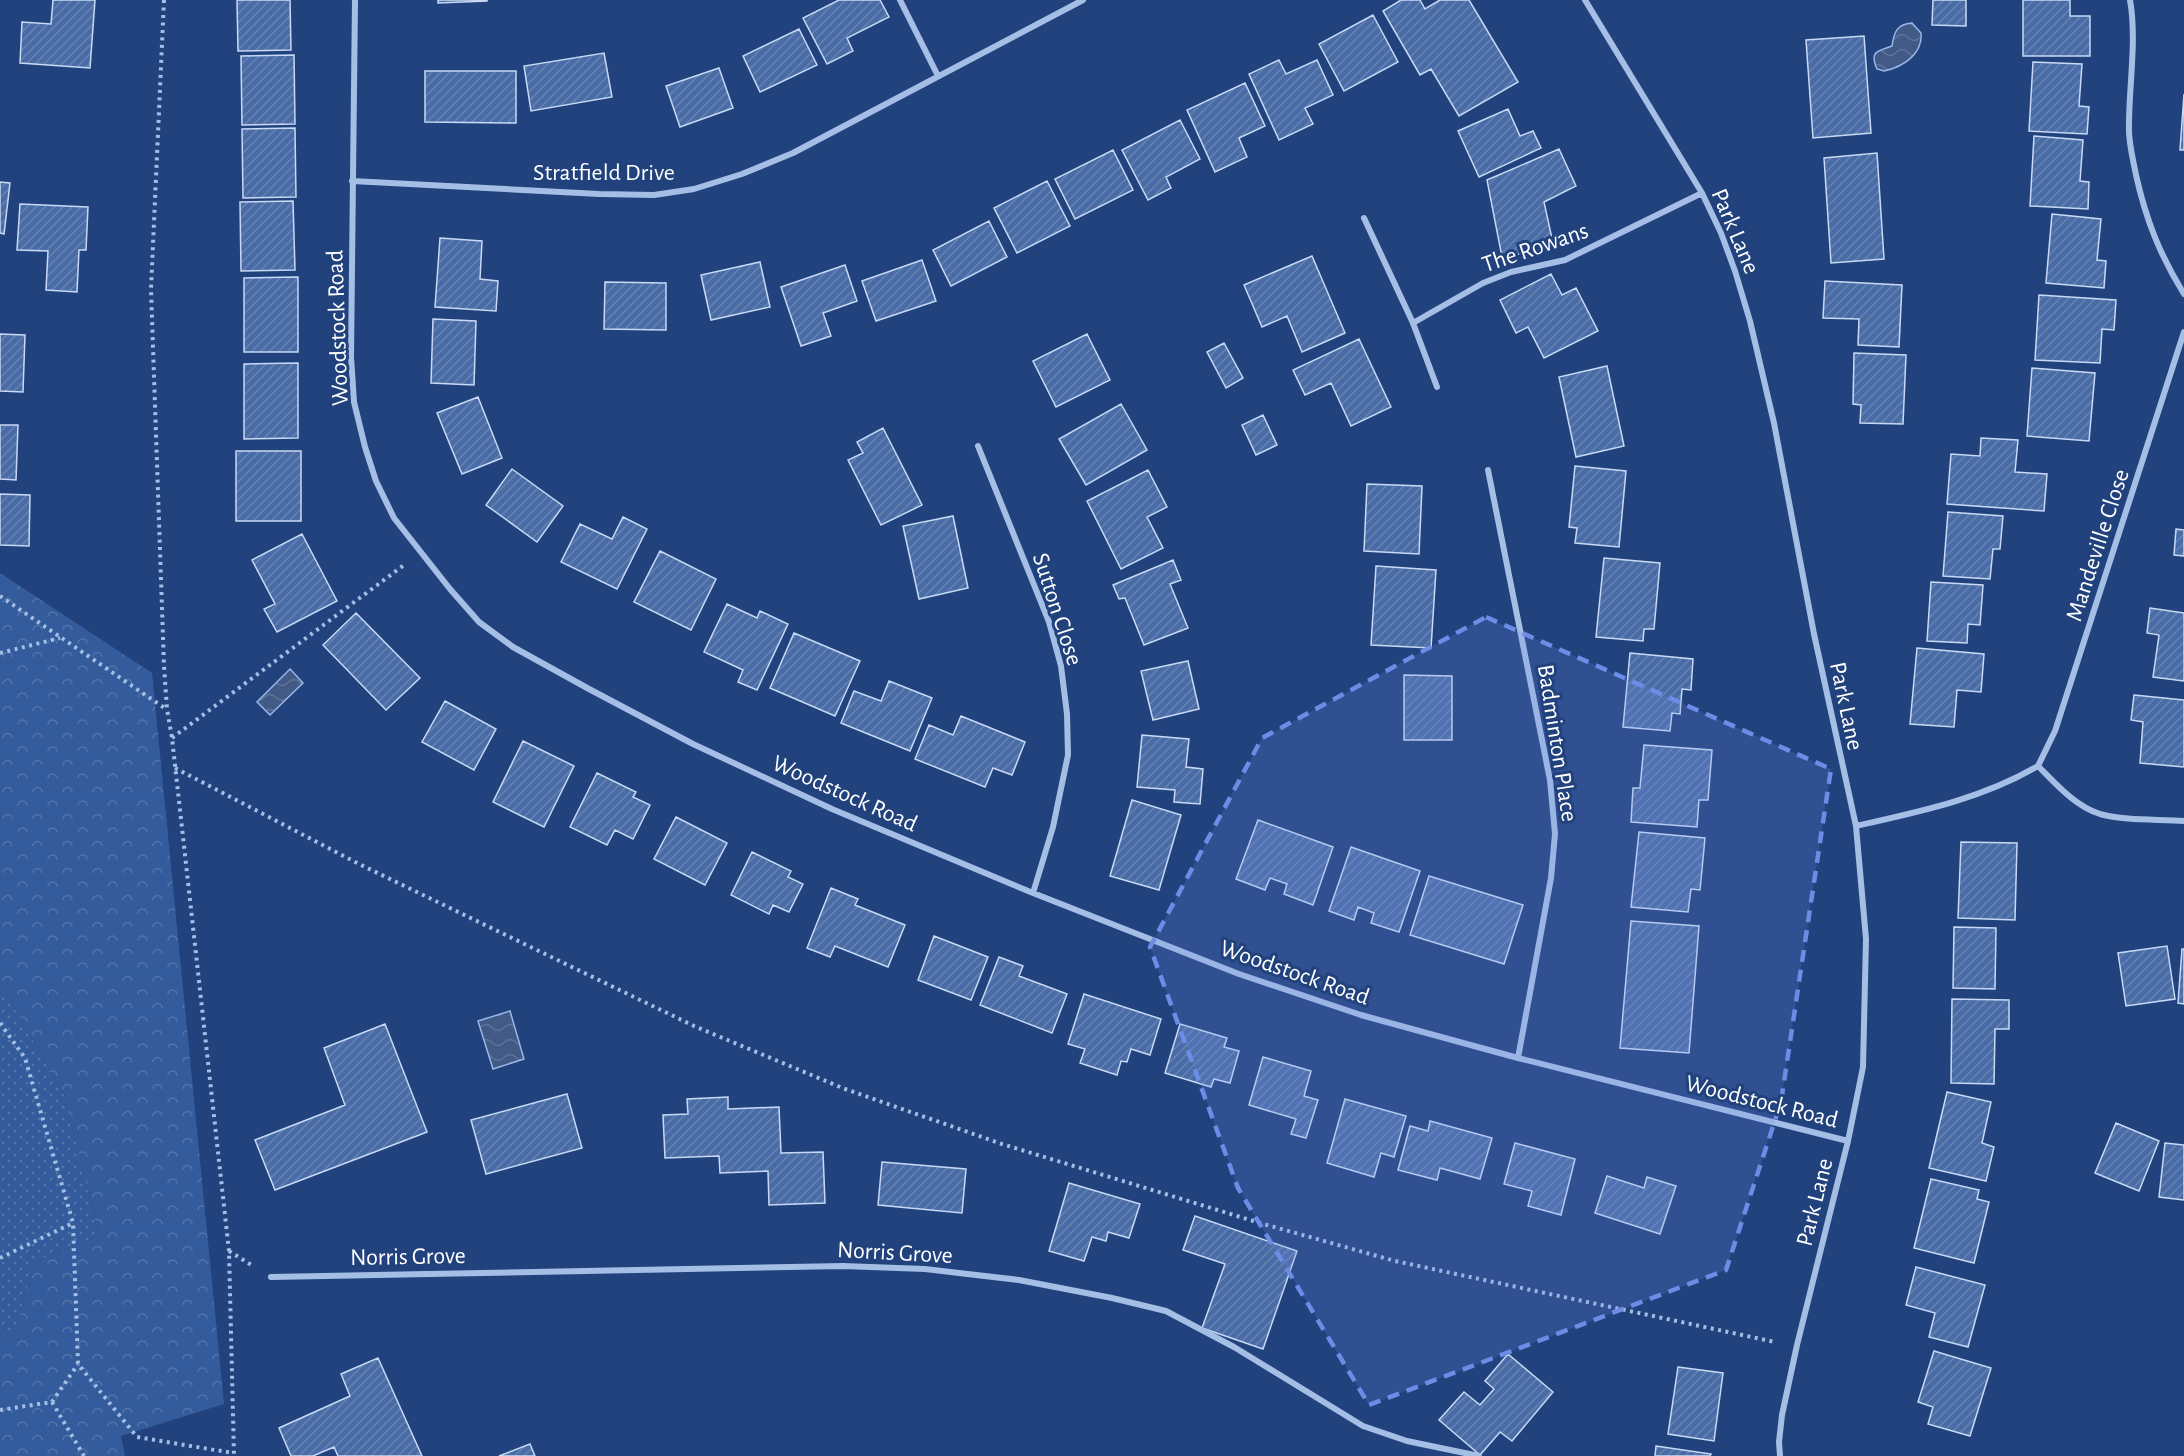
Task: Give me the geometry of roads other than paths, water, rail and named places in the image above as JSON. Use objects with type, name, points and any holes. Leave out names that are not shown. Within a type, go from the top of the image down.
[{"type":"street","name":"Woodstock Road","points":[[355,0],[351,357],[354,402],[376,482],[394,518],[479,622],[513,647],[579,684],[693,744],[832,809],[1033,893],[1239,974],[1339,1007],[1518,1058],[1848,1142]]},
{"type":"street","points":[[900,0],[938,76]]},
{"type":"street","name":"Stratfield Drive","points":[[352,181],[632,195],[654,195],[694,189],[742,174],[793,153],[1083,0]]},
{"type":"street","name":"Park Lane","points":[[1585,0],[1702,193],[1721,233],[1735,271],[1763,373],[1814,634],[1856,826],[1866,939],[1863,1067],[1848,1142],[1797,1345],[1782,1415],[1780,1456]]},
{"type":"street","points":[[2130,0],[2132,34],[2128,128],[2132,154],[2144,211],[2166,264],[2184,294]]},
{"type":"street","name":"The Rowans","points":[[1413,322],[1483,283],[1511,272],[1565,260],[1702,193]]},
{"type":"street","points":[[1364,218],[1413,322],[1437,387]]},
{"type":"street","name":"Mandeville Close","points":[[2038,766],[2055,731],[2184,332]]},
{"type":"street","name":"Sutton Close","points":[[978,446],[1049,622],[1061,666],[1067,714],[1068,755],[1053,827],[1033,893]]},
{"type":"street","name":"Badminton Place","points":[[1488,471],[1546,758],[1555,834],[1551,878],[1518,1058]]},
{"type":"street","points":[[1856,826],[1957,801],[2018,778],[2038,766],[2068,795],[2084,807],[2100,814],[2184,821]]},
{"type":"street","name":"Norris Grove","points":[[271,1277],[843,1266],[925,1269],[1018,1280],[1166,1311],[1234,1347],[1363,1426],[1407,1441],[1479,1456]]},
{"type":"water","points":[[1912,23],[1921,33],[1919,47],[1915,53],[1905,63],[1898,66],[1884,71],[1877,69],[1874,59],[1876,53],[1892,46],[1897,30],[1903,25]]},
{"type":"water","points":[[290,669],[303,683],[270,715],[257,702]]},
{"type":"water","points":[[510,1011],[524,1059],[493,1069],[478,1021]]}]
